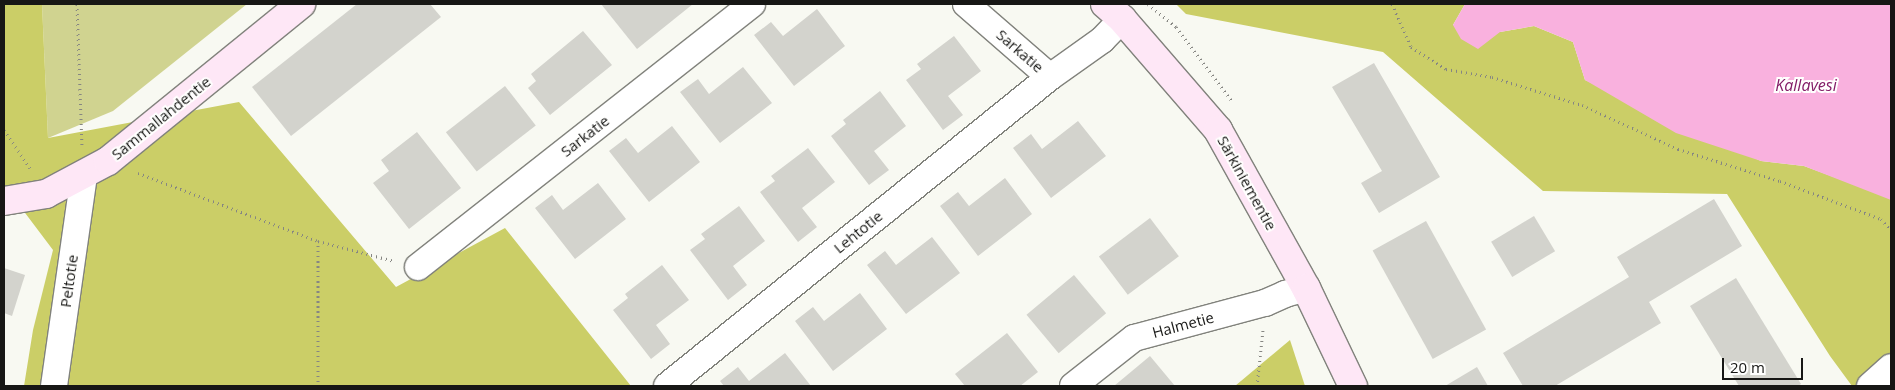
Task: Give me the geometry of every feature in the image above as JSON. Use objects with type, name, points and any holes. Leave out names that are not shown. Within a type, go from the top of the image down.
[{"type":"street","name":"Sammallahdentie","points":[[4,201],[46,194],[84,176],[108,161],[301,4]]},
{"type":"street","name":"Sarkatie","points":[[418,268],[752,4]]},
{"type":"street","name":"Sarkatie","points":[[966,4],[1050,77],[1102,40],[1114,12]]},
{"type":"street","name":"Särkiniementie","points":[[1114,12],[1218,130],[1306,288],[1353,386]]},
{"type":"street","name":"Lehtotie","points":[[667,386],[1050,77]]},
{"type":"street","name":"Peltotie","points":[[54,386],[84,176]]},
{"type":"street","name":"Halmetie","points":[[1072,386],[1134,338],[1265,303],[1285,294],[1306,288]]},
{"type":"street","points":[[1870,386],[1891,367]]},
{"type":"path","points":[[76,4],[82,147],[90,141]]},
{"type":"path","points":[[1392,4],[1411,47],[1446,69],[1492,76],[1582,105],[1678,149],[1780,181],[1881,219],[1891,230]]},
{"type":"path","points":[[4,130],[32,171],[23,171]]},
{"type":"path","points":[[108,161],[318,241],[418,268]]},
{"type":"path","points":[[318,241],[318,386]]},
{"type":"path","points":[[1258,386],[1265,303]]},
{"type":"green space","points":[[42,4],[247,4],[113,111],[48,138]]},
{"type":"shaded area","points":[[4,4],[42,4],[48,138],[239,102],[396,287],[505,228],[631,386],[24,386],[33,330],[53,250],[4,185]]},
{"type":"shaded area","points":[[1176,4],[1465,4],[1453,25],[1500,32],[1534,26],[1573,42],[1585,80],[1761,161],[1804,166],[1888,197],[1891,200],[1891,386],[1852,386],[1830,356],[1727,194],[1543,191],[1383,52],[1186,14]]},
{"type":"shaded area","points":[[1290,340],[1305,386],[1235,386]]},
{"type":"water","name":"Kallavesi","points":[[1465,4],[1891,4],[1891,200],[1804,166],[1761,161],[1676,133],[1585,80],[1573,42],[1534,26],[1500,32],[1478,49],[1461,39],[1453,25]]},
{"type":"building","points":[[357,4],[430,4],[441,17],[291,136],[252,87]]},
{"type":"building","points":[[601,4],[693,4],[637,49]]},
{"type":"building","points":[[817,9],[845,46],[794,86],[754,35],[771,22],[783,36]]},
{"type":"building","points":[[583,31],[612,65],[550,115],[528,88],[536,81],[531,74]]},
{"type":"building","points":[[954,36],[981,71],[948,96],[963,115],[943,130],[906,80],[921,69],[917,64]]},
{"type":"building","points":[[1374,63],[1440,177],[1379,213],[1361,183],[1382,171],[1332,87]]},
{"type":"building","points":[[743,67],[772,103],[720,143],[680,92],[698,79],[709,94]]},
{"type":"building","points":[[505,86],[536,125],[477,172],[446,132]]},
{"type":"building","points":[[880,91],[906,126],[874,151],[889,170],[869,185],[831,136],[846,124],[843,120]]},
{"type":"building","points":[[1078,121],[1106,156],[1051,198],[1013,148],[1031,134],[1042,149]]},
{"type":"building","points":[[672,126],[700,162],[649,202],[609,151],[626,138],[638,153]]},
{"type":"building","points":[[417,132],[461,188],[409,229],[373,183],[389,171],[381,160]]},
{"type":"building","points":[[808,148],[835,182],[802,208],[817,227],[798,242],[760,192],[775,181],[771,176]]},
{"type":"building","points":[[1005,178],[1032,214],[978,256],[940,206],[958,192],[969,206]]},
{"type":"building","points":[[598,183],[626,219],[575,259],[535,208],[552,195],[563,210]]},
{"type":"building","points":[[1714,199],[1742,246],[1649,302],[1661,323],[1555,386],[1523,386],[1503,353],[1629,277],[1617,257]]},
{"type":"building","points":[[739,206],[765,241],[733,266],[747,285],[728,300],[690,250],[705,239],[701,234]]},
{"type":"building","points":[[1534,216],[1555,251],[1512,277],[1491,242]]},
{"type":"building","points":[[1150,218],[1179,256],[1128,295],[1099,257]]},
{"type":"building","points":[[1426,221],[1486,329],[1433,359],[1373,251]]},
{"type":"building","points":[[932,237],[960,273],[906,314],[867,265],[885,251],[896,265]]},
{"type":"building","points":[[662,265],[689,300],[656,325],[670,344],[651,359],[613,310],[628,298],[625,294]]},
{"type":"building","points":[[4,268],[25,275],[12,316],[4,313]]},
{"type":"building","points":[[1074,275],[1106,313],[1059,353],[1027,315]]},
{"type":"building","points":[[1736,278],[1801,384],[1798,386],[1739,386],[1690,306]]},
{"type":"building","points":[[860,293],[887,329],[833,371],[795,321],[813,307],[824,321]]},
{"type":"building","points":[[1007,333],[1038,372],[1020,386],[965,386],[955,374]]},
{"type":"building","points":[[785,353],[811,386],[724,386],[720,381],[738,367],[749,381]]},
{"type":"building","points":[[1150,356],[1175,386],[1114,386]]},
{"type":"building","points":[[1477,367],[1488,386],[1445,386]]}]
